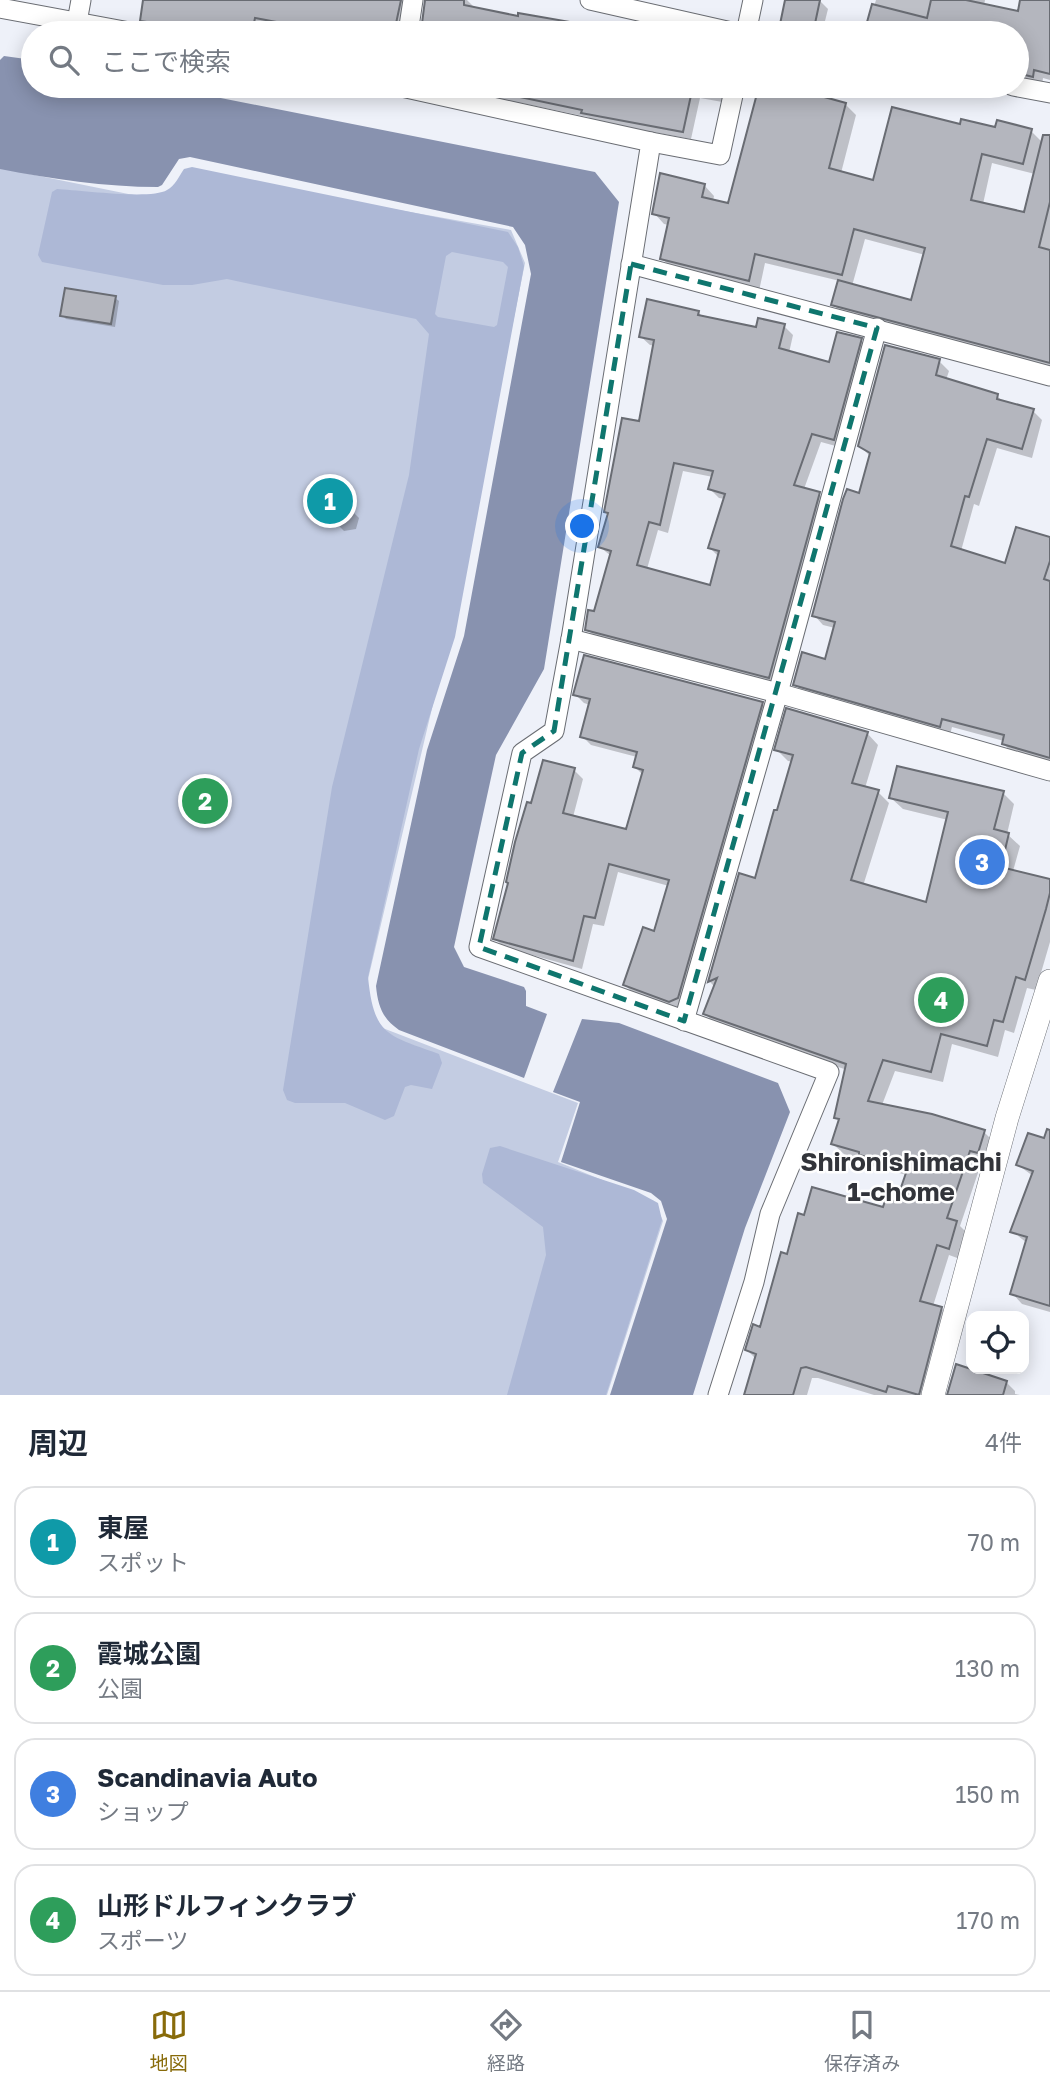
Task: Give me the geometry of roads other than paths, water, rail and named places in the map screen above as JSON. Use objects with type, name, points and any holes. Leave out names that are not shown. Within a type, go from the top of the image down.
[{"type":"street","points":[[77,21],[81,0]]},
{"type":"street","points":[[410,21],[414,0]]},
{"type":"street","points":[[590,0],[683,21]]},
{"type":"street","points":[[749,21],[753,0]]},
{"type":"street","points":[[0,8],[72,21]]},
{"type":"street","points":[[1029,89],[1050,93]]},
{"type":"street","points":[[453,98],[720,155],[732,98]]},
{"type":"street","points":[[651,142],[554,731],[522,752],[479,947],[829,1072],[770,1214],[754,1282],[718,1395]]},
{"type":"street","points":[[631,264],[1050,376]]},
{"type":"street","points":[[684,1021],[778,693],[877,328]]},
{"type":"street","points":[[571,639],[778,693],[1050,771]]},
{"type":"street","points":[[933,1395],[1007,1118],[1050,981]]},
{"type":"place","name":"東屋","points":[[330,501]]},
{"type":"place","name":"霞城公園","points":[[205,801]]},
{"type":"place","name":"Scandinavia Auto","points":[[982,862]]},
{"type":"place","name":"山形ドルフィンクラブ","points":[[941,1000]]},
{"type":"district","name":"Shironishimachi 1-chome","points":[[901,1176]]}]
